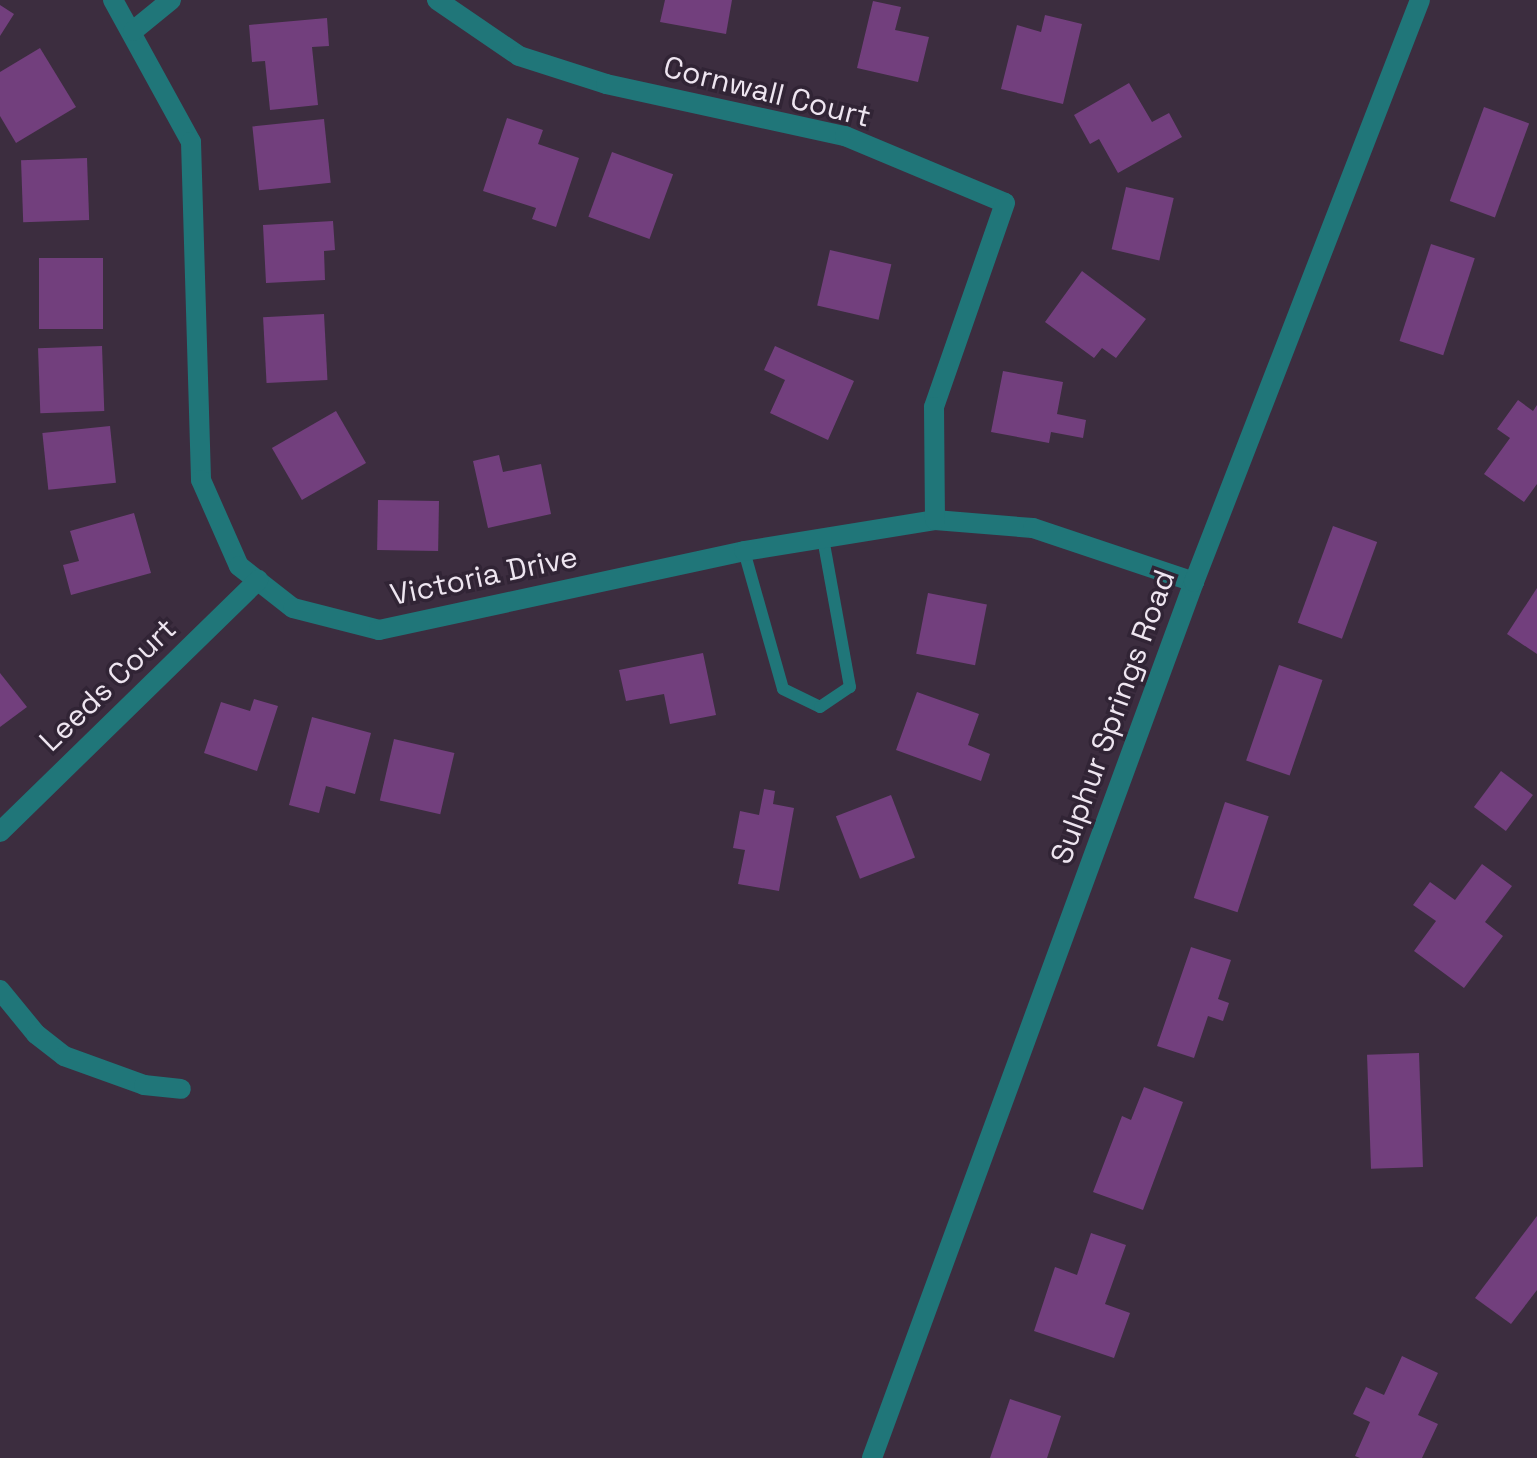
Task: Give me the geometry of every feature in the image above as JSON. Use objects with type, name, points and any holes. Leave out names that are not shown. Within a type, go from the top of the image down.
[{"type":"street","name":"Victoria Drive","points":[[113,0],[133,31],[191,142],[201,480],[239,566],[293,608],[379,630],[744,551],[935,520],[1033,528],[1194,582]]},
{"type":"street","points":[[133,31],[171,0]]},
{"type":"street","name":"Cornwall Court","points":[[437,0],[519,56],[606,84],[845,136],[1005,203],[934,407],[935,520]]},
{"type":"street","name":"Sulphur Springs Road","points":[[872,1458],[1194,582],[1420,0]]},
{"type":"street","name":"Leeds Court","points":[[0,832],[258,580]]},
{"type":"street","points":[[0,990],[36,1034],[64,1056],[144,1085],[181,1089]]},
{"type":"lane","points":[[744,551],[783,689],[820,707],[850,687],[823,538]]},
{"type":"building","points":[[665,0],[732,0],[726,34],[660,22]]},
{"type":"building","points":[[873,1],[901,7],[895,30],[929,37],[918,82],[857,68]]},
{"type":"building","points":[[0,5],[14,14],[0,36]]},
{"type":"building","points":[[1045,15],[1082,24],[1063,104],[1001,89],[1017,25],[1041,32]]},
{"type":"building","points":[[327,18],[329,46],[312,47],[318,105],[270,110],[265,61],[252,62],[249,25]]},
{"type":"building","points":[[40,48],[76,107],[16,143],[0,116],[0,72]]},
{"type":"building","points":[[1129,83],[1152,122],[1169,113],[1182,137],[1118,173],[1099,139],[1090,144],[1074,115]]},
{"type":"building","points":[[1484,107],[1529,123],[1495,217],[1450,201]]},
{"type":"building","points":[[507,118],[543,130],[538,144],[579,158],[556,227],[532,219],[536,208],[483,191]]},
{"type":"building","points":[[324,119],[331,183],[259,190],[252,127]]},
{"type":"building","points":[[612,152],[673,174],[649,239],[588,217]]},
{"type":"building","points":[[87,158],[89,220],[23,222],[21,160]]},
{"type":"building","points":[[1126,187],[1174,198],[1159,260],[1112,249]]},
{"type":"building","points":[[333,221],[335,250],[324,251],[325,280],[266,283],[263,225]]},
{"type":"building","points":[[1431,244],[1475,258],[1443,355],[1399,341]]},
{"type":"building","points":[[830,250],[891,264],[879,320],[817,306]]},
{"type":"building","points":[[39,258],[103,258],[103,329],[39,329]]},
{"type":"building","points":[[1082,271],[1146,319],[1116,358],[1102,348],[1094,358],[1045,322]]},
{"type":"building","points":[[324,314],[327,380],[267,383],[263,317]]},
{"type":"building","points":[[102,346],[104,411],[40,413],[38,348]]},
{"type":"building","points":[[775,346],[854,381],[828,440],[770,413],[785,380],[764,370]]},
{"type":"building","points":[[1003,371],[1063,382],[1057,414],[1086,420],[1083,438],[1051,432],[1049,443],[991,432]]},
{"type":"building","points":[[1518,400],[1533,411],[1537,405],[1537,484],[1524,502],[1484,474],[1510,438],[1497,429]]},
{"type":"building","points":[[336,411],[366,463],[302,500],[272,448]]},
{"type":"building","points":[[110,426],[116,483],[48,490],[42,433]]},
{"type":"building","points":[[499,455],[503,472],[541,464],[551,514],[488,528],[473,461]]},
{"type":"building","points":[[378,500],[439,501],[438,551],[377,550]]},
{"type":"building","points":[[134,513],[151,573],[71,595],[63,565],[79,561],[70,531]]},
{"type":"building","points":[[1333,526],[1377,542],[1342,639],[1298,623]]},
{"type":"building","points":[[1537,588],[1537,654],[1507,634]]},
{"type":"building","points":[[928,593],[987,604],[975,665],[916,654]]},
{"type":"building","points":[[703,653],[716,715],[670,724],[664,694],[626,701],[619,670]]},
{"type":"building","points":[[1279,665],[1322,680],[1290,775],[1246,760]]},
{"type":"building","points":[[0,673],[27,707],[0,727]]},
{"type":"building","points":[[917,692],[979,714],[968,745],[990,754],[981,781],[896,750]]},
{"type":"building","points":[[254,699],[278,706],[257,771],[204,753],[221,702],[250,711]]},
{"type":"building","points":[[312,717],[371,733],[355,794],[326,786],[319,813],[289,805]]},
{"type":"building","points":[[394,739],[454,753],[440,814],[380,800]]},
{"type":"building","points":[[1501,771],[1533,795],[1506,831],[1474,807]]},
{"type":"building","points":[[764,789],[775,791],[773,804],[794,808],[779,891],[738,884],[745,850],[733,848],[740,811],[759,815]]},
{"type":"building","points":[[891,795],[915,858],[860,879],[836,816]]},
{"type":"building","points":[[1225,802],[1269,816],[1238,912],[1194,898]]},
{"type":"building","points":[[1482,864],[1512,886],[1485,922],[1503,936],[1464,988],[1414,951],[1436,921],[1413,905],[1430,882],[1455,900]]},
{"type":"building","points":[[1191,947],[1231,960],[1218,999],[1229,1003],[1223,1021],[1208,1016],[1194,1058],[1157,1046]]},
{"type":"building","points":[[1419,1053],[1423,1167],[1371,1169],[1367,1055]]},
{"type":"building","points":[[1144,1087],[1183,1102],[1143,1210],[1093,1192],[1122,1116],[1131,1120]]},
{"type":"building","points":[[1537,1216],[1537,1290],[1511,1324],[1475,1298]]},
{"type":"building","points":[[1091,1233],[1126,1245],[1105,1304],[1130,1313],[1114,1358],[1034,1331],[1055,1267],[1077,1275]]},
{"type":"building","points":[[1402,1356],[1438,1373],[1418,1415],[1438,1424],[1422,1458],[1355,1456],[1370,1422],[1353,1414],[1366,1387],[1384,1395]]},
{"type":"building","points":[[1010,1399],[1061,1416],[1047,1458],[990,1458]]}]
